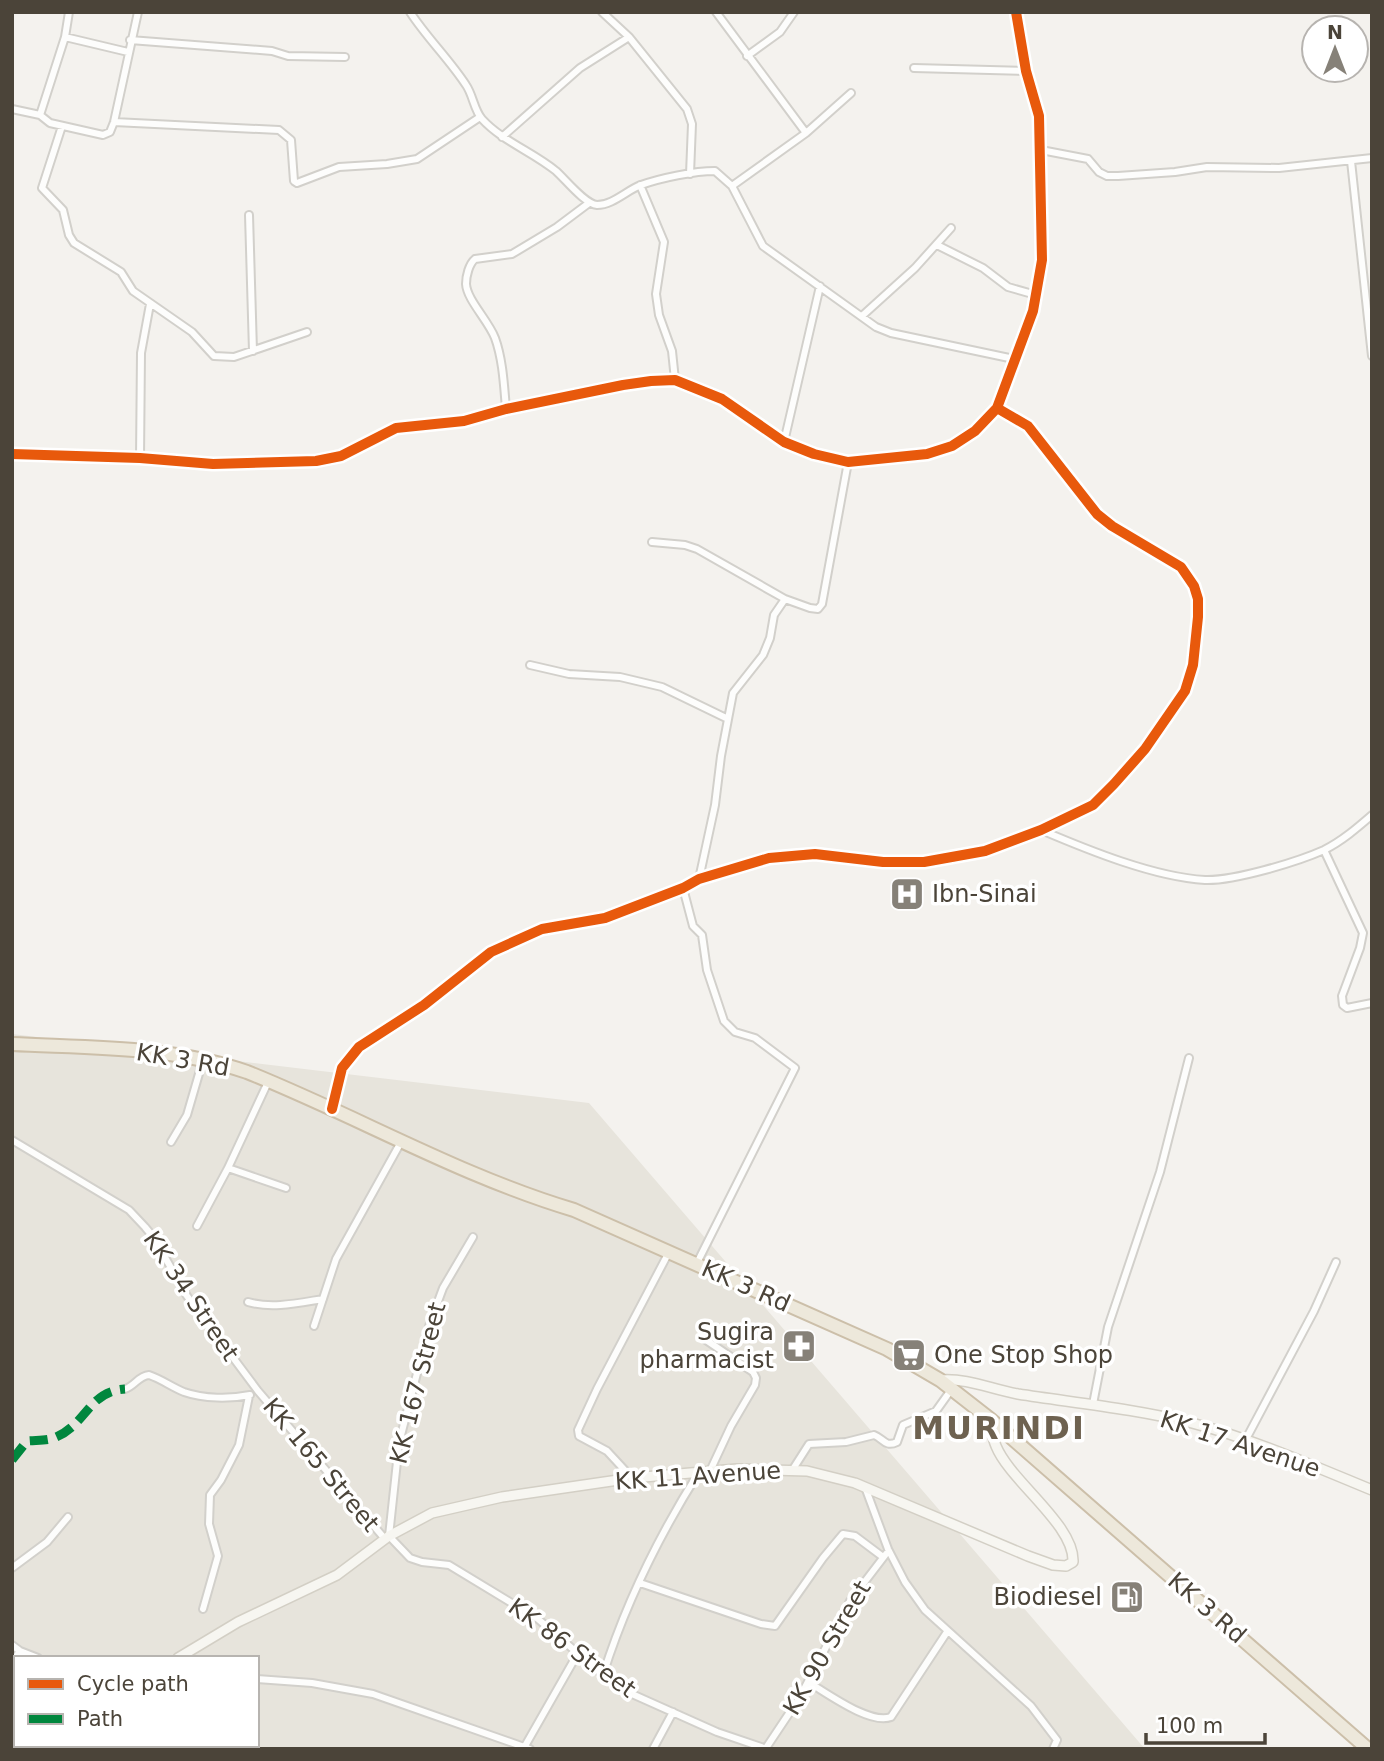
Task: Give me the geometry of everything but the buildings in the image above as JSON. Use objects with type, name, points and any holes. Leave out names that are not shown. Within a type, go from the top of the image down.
[{"type":"highway","name":"KK 3 Rd","points":[[12,1044],[138,1051],[203,1059],[269,1080],[401,1142],[521,1194],[574,1210],[887,1349],[940,1380],[990,1419],[1368,1749]]},
{"type":"main road","name":"KK 17 Avenue","points":[[940,1380],[960,1379],[1014,1393],[1093,1404],[1192,1423],[1372,1490]]},
{"type":"main road","name":"KK 11 Avenue","points":[[181,1656],[238,1622],[337,1575],[387,1538],[421,1518],[452,1507],[632,1478],[710,1471],[793,1469],[835,1477],[865,1487],[1028,1556],[1052,1565],[1066,1566],[1073,1562],[1070,1543],[1005,1462],[995,1445],[990,1419]]},
{"type":"street","points":[[40,116],[65,37],[69,12]]},
{"type":"street","points":[[12,109],[40,116],[50,123],[62,126],[103,135],[110,132],[138,12]]},
{"type":"street","points":[[410,12],[464,82],[480,117],[502,137],[524,148],[556,171],[589,203]]},
{"type":"street","points":[[602,12],[629,37],[687,108],[692,124],[690,174]]},
{"type":"street","points":[[716,12],[806,133]]},
{"type":"street","points":[[747,56],[780,32],[794,12]]},
{"type":"street","points":[[12,454],[140,458],[213,464],[316,461],[341,456],[396,428],[464,421],[506,409],[651,380],[676,380],[722,399],[784,442],[814,454],[848,462],[927,454],[952,446],[975,431],[997,408],[1032,311],[1042,260],[1038,116],[1026,71],[1017,12]]},
{"type":"street","points":[[65,37],[128,52]]},
{"type":"street","points":[[502,137],[580,68],[629,37]]},
{"type":"street","points":[[130,40],[272,51],[288,56],[345,57]]},
{"type":"street","points":[[914,68],[1026,71]]},
{"type":"street","points":[[732,186],[806,133],[851,93]]},
{"type":"street","points":[[114,121],[279,130],[291,141],[297,183],[339,167],[417,159],[480,117]]},
{"type":"street","points":[[62,126],[43,190],[63,210],[69,235],[74,243],[121,272],[133,290],[192,332],[214,356],[234,357],[307,332]]},
{"type":"street","points":[[1041,150],[1088,159],[1098,172],[1107,176],[1175,172],[1207,167],[1279,168],[1372,158]]},
{"type":"street","points":[[1351,161],[1372,356]]},
{"type":"street","points":[[506,409],[499,353],[494,337],[468,293],[466,284],[471,262],[475,259],[512,254],[557,227],[589,203],[607,203],[640,185],[690,174],[715,172],[732,186],[763,246],[876,327],[891,333],[1014,359]]},
{"type":"street","points":[[640,185],[664,242],[656,294],[659,315],[672,351],[676,380]]},
{"type":"street","points":[[249,215],[253,351]]},
{"type":"street","points":[[862,316],[937,245],[951,228]]},
{"type":"street","points":[[937,245],[983,268],[1008,287],[1036,295]]},
{"type":"street","points":[[784,442],[820,286]]},
{"type":"street","points":[[140,458],[142,353],[150,303]]},
{"type":"street","points":[[332,1109],[342,1068],[359,1047],[424,1005],[491,952],[542,929],[606,918],[683,888],[699,879],[748,863],[814,855],[883,862],[924,862],[985,851],[1041,830],[1093,805],[1107,791],[1145,749],[1185,691],[1193,665],[1198,599],[1194,586],[1181,567],[1112,526],[1097,514],[1028,426],[997,408]]},
{"type":"street","points":[[652,542],[685,545],[697,549],[785,599],[818,609],[822,604],[848,462]]},
{"type":"street","points":[[699,879],[715,805],[733,693],[763,655],[770,638],[774,615],[785,599]]},
{"type":"street","points":[[530,665],[569,674],[620,677],[662,687],[728,719]]},
{"type":"street","points":[[1041,830],[1134,864],[1183,877],[1221,880],[1270,868],[1324,850],[1346,837],[1372,815]]},
{"type":"street","points":[[1324,850],[1363,933],[1342,996],[1343,1005],[1353,1008],[1372,1003]]},
{"type":"street","points":[[683,888],[693,926],[702,935],[707,970],[724,1021],[735,1032],[755,1038],[795,1068],[697,1263]]},
{"type":"street","points":[[1093,1404],[1108,1327],[1160,1172],[1189,1058]]},
{"type":"street","points":[[171,1142],[191,1107],[203,1059]]},
{"type":"street","points":[[197,1226],[228,1168],[269,1080]]},
{"type":"street","name":"KK 34 Street","points":[[12,1140],[129,1210],[154,1238],[187,1296],[258,1391]]},
{"type":"street","points":[[314,1326],[336,1259],[401,1142]]},
{"type":"street","points":[[228,1168],[286,1188]]},
{"type":"street","name":"KK 167 Street","points":[[387,1538],[399,1443],[430,1323],[443,1288],[473,1237]]},
{"type":"street","points":[[632,1478],[607,1451],[579,1436],[579,1430],[669,1252]]},
{"type":"street","points":[[1245,1441],[1314,1311],[1336,1262]]},
{"type":"street","points":[[247,1302],[277,1305],[323,1299]]},
{"type":"street","points":[[706,1340],[753,1372],[756,1378],[755,1385],[731,1426],[710,1471]]},
{"type":"street","points":[[125,1389],[143,1376],[149,1375],[196,1395],[249,1396],[258,1391]]},
{"type":"street","points":[[793,1469],[809,1444],[846,1442],[874,1435],[885,1444],[897,1442],[903,1425],[936,1411],[951,1390]]},
{"type":"street","name":"KK 165 Street","points":[[258,1391],[387,1538]]},
{"type":"street","points":[[203,1609],[218,1556],[209,1524],[210,1495],[239,1445],[249,1396]]},
{"type":"street","points":[[603,1675],[619,1629],[663,1530],[699,1472]]},
{"type":"street","points":[[865,1487],[888,1549],[925,1610],[1031,1706],[1057,1740],[1053,1749]]},
{"type":"street","points":[[12,1567],[47,1542],[68,1517]]},
{"type":"street","points":[[640,1583],[761,1624],[775,1626],[823,1558],[844,1535],[855,1536],[883,1557]]},
{"type":"street","name":"KK 86 Street","points":[[387,1538],[415,1560],[439,1562],[458,1569],[538,1619],[603,1675],[632,1694],[717,1732],[766,1748]]},
{"type":"street","name":"KK 90 Street","points":[[766,1748],[790,1714],[850,1601],[888,1549]]},
{"type":"street","points":[[808,1682],[865,1714],[884,1720],[891,1717],[947,1632]]},
{"type":"street","points":[[12,1645],[33,1656]]},
{"type":"street","points":[[16,1656],[20,1651]]},
{"type":"street","points":[[259,1679],[312,1682],[373,1694],[527,1747],[578,1653]]},
{"type":"street","points":[[653,1749],[673,1712]]},
{"type":"street","points":[[496,1749],[503,1740]]},
{"type":"shaded area","points":[[12,1034],[589,1103],[1145,1749],[12,1749]]},
{"type":"marked path","points":[[12,1460],[27,1441],[54,1438],[74,1425],[103,1396],[125,1389]]},
{"type":"cycle path","points":[[12,454],[140,458],[213,464],[316,461],[341,456],[396,428],[464,421],[506,409],[623,385],[675,380],[722,399],[784,442],[814,454],[848,462],[927,454],[952,446],[975,431],[997,408],[1033,311],[1042,260],[1039,116],[1026,71],[1016,12]]},
{"type":"cycle path","points":[[332,1109],[342,1068],[359,1047],[424,1005],[491,952],[542,929],[605,918],[683,888],[699,879],[769,858],[815,854],[883,862],[924,862],[985,851],[1041,830],[1093,805],[1114,784],[1145,749],[1185,691],[1193,665],[1198,617],[1198,599],[1194,586],[1181,567],[1112,526],[1097,514],[1028,426],[997,408]]},
{"type":"place","name":"Ibn-Sinai","points":[[907,894]]},
{"type":"place","name":"Sugira pharmacist","points":[[799,1346]]},
{"type":"place","name":"One Stop Shop","points":[[909,1355]]},
{"type":"place","name":"Biodiesel","points":[[1127,1597]]},
{"type":"district","name":"MURINDI","points":[[999,1428]]}]
